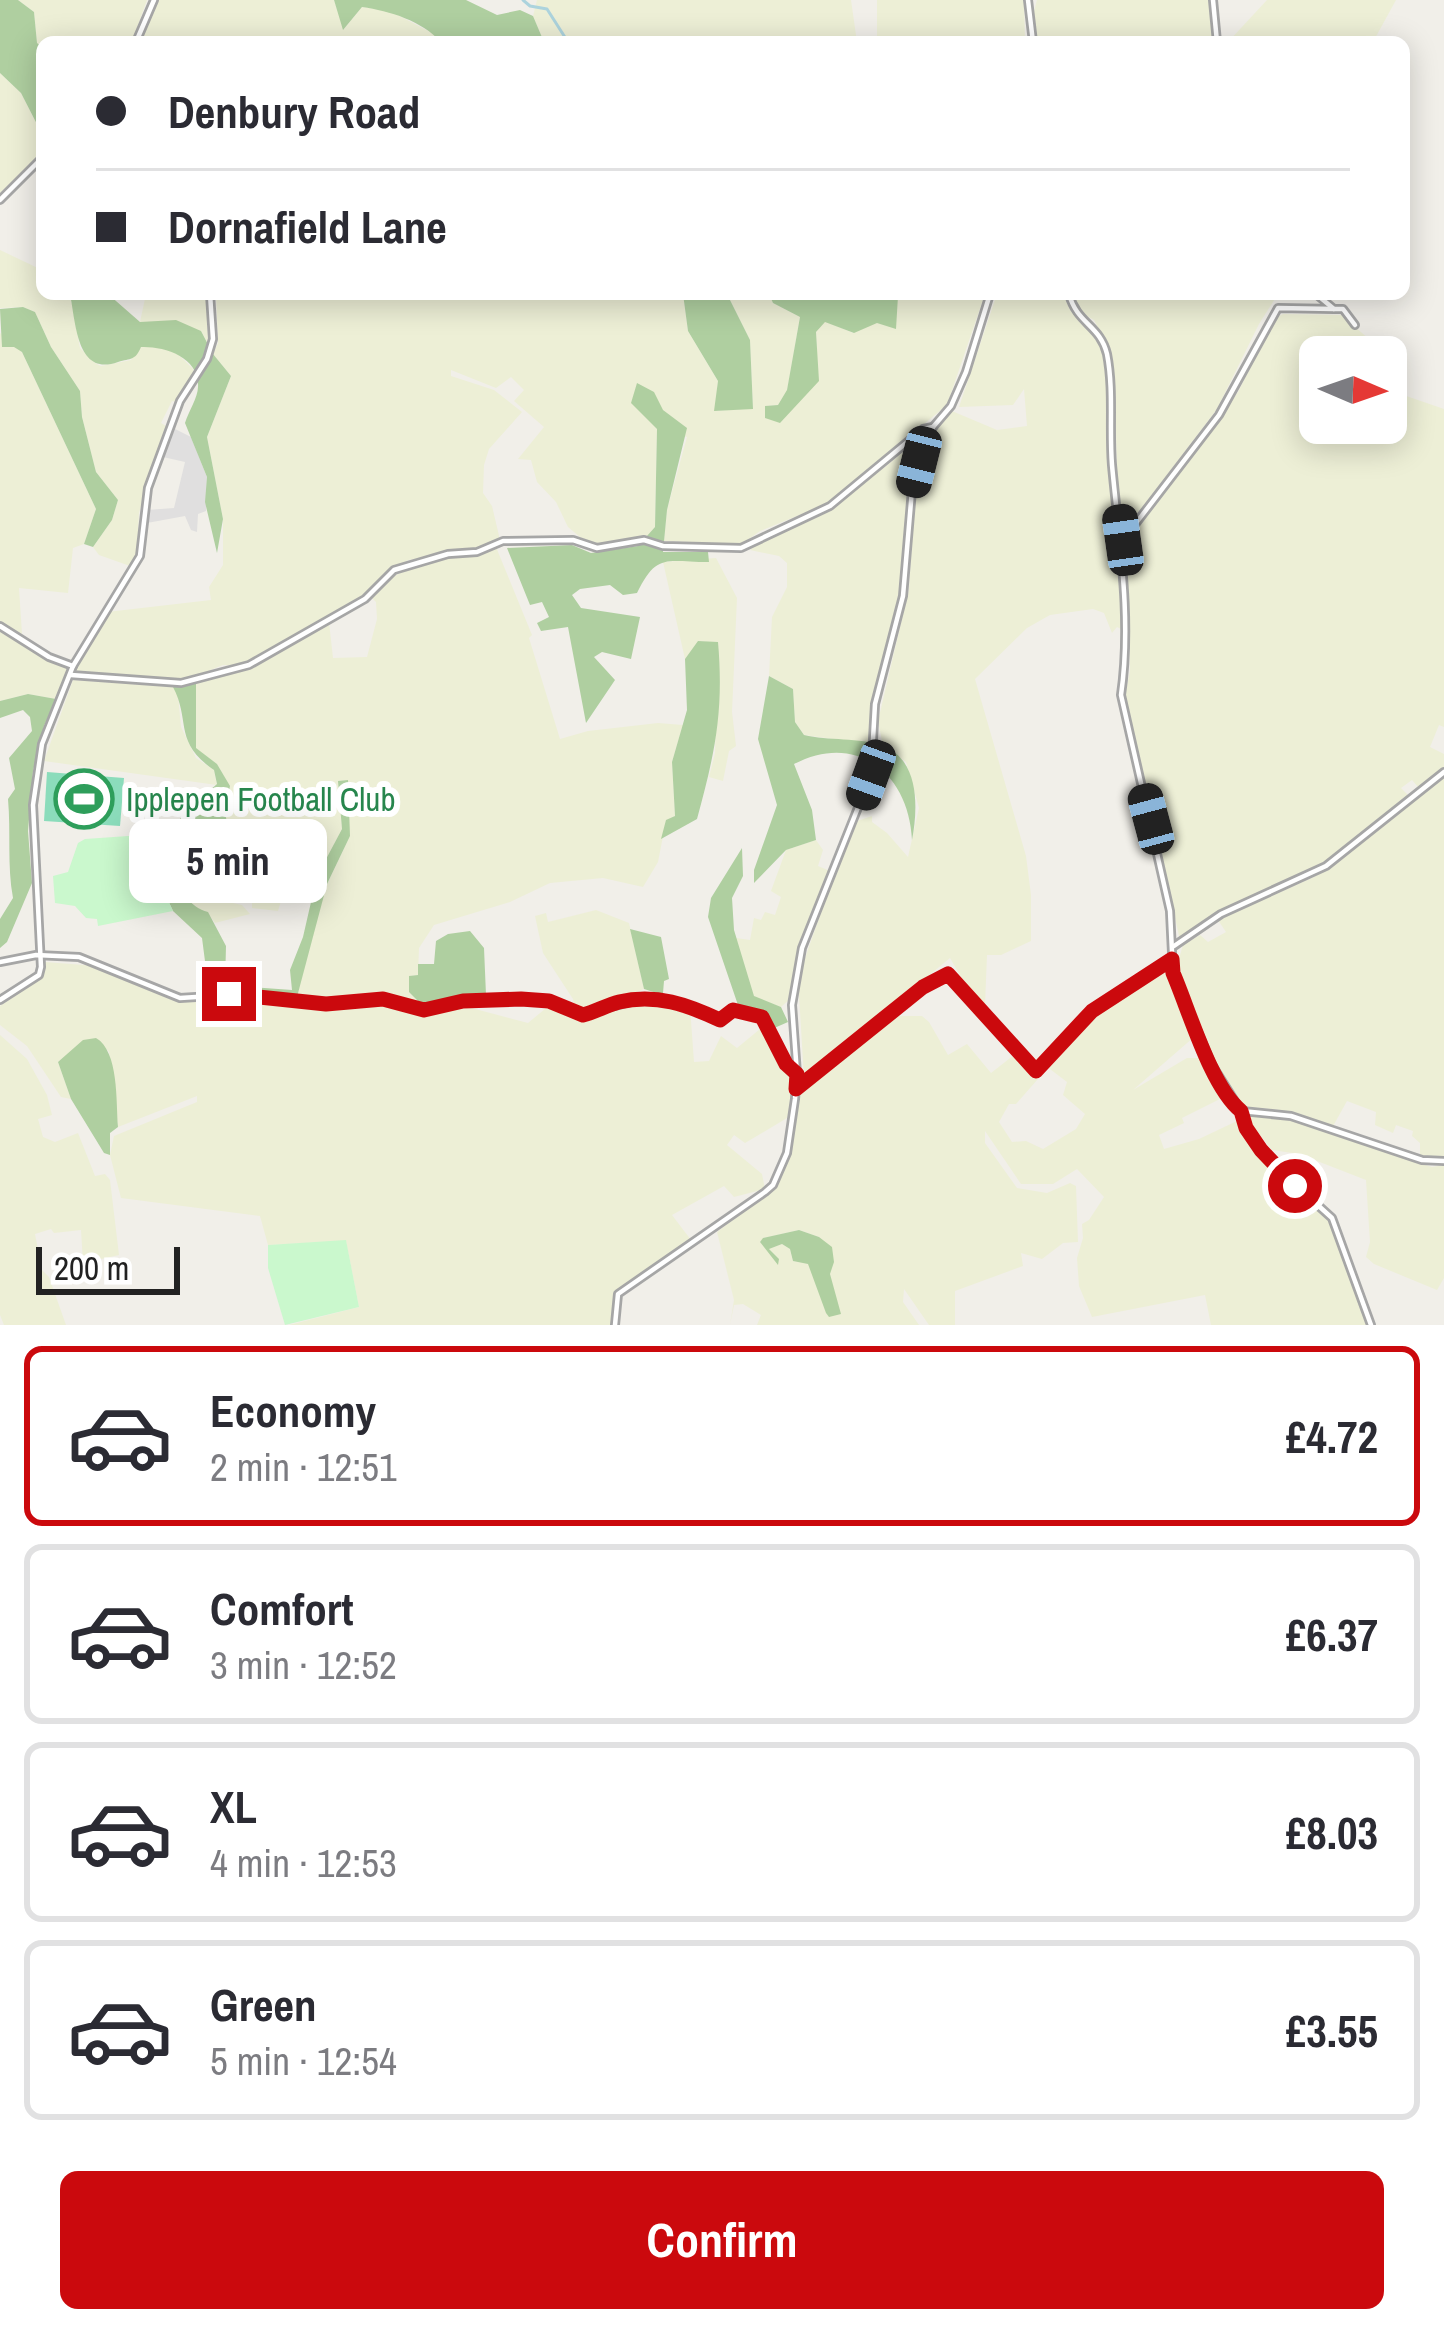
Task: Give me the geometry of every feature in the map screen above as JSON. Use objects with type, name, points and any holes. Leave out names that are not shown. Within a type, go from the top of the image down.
[{"type":"street","points":[[138,36],[154,0]]},
{"type":"street","points":[[1028,0],[1032,36]]},
{"type":"street","points":[[1214,0],[1217,36]]},
{"type":"street","points":[[0,200],[36,164]]},
{"type":"street","points":[[0,1000],[39,975],[33,805],[42,744],[73,666],[137,562],[148,488],[180,401],[213,339],[210,300]]},
{"type":"street","points":[[615,1325],[618,1294],[773,1185],[787,1153],[797,1074],[792,1005],[798,966],[871,775],[875,704],[906,578],[912,490],[933,427],[951,406],[967,372],[988,300]]},
{"type":"street","points":[[1071,300],[1075,314],[1092,326],[1106,353],[1112,465],[1123,540],[1124,716],[1151,819],[1174,946],[1173,973],[1212,1065],[1241,1111],[1291,1116],[1422,1160],[1444,1161]]},
{"type":"street","points":[[1325,300],[1355,325]]},
{"type":"street","points":[[1123,540],[1219,415],[1278,308],[1339,309]]},
{"type":"street","points":[[70,674],[181,683],[249,665],[364,599],[394,570],[448,554],[477,553],[503,541],[573,540],[597,548],[644,541],[663,547],[741,548],[830,506],[923,429],[933,427]]},
{"type":"street","points":[[0,626],[73,666]]},
{"type":"street","points":[[1174,946],[1221,914],[1326,866],[1444,772]]},
{"type":"street","points":[[0,962],[41,955],[99,963],[180,998],[229,994],[326,1004],[383,999],[424,1010],[463,1001],[521,999],[549,1001],[583,1015],[616,1003],[651,998],[702,1009],[720,1020],[733,1010],[762,1017],[786,1064],[797,1074]]},
{"type":"street","points":[[796,1089],[923,987],[948,974],[1036,1071],[1092,1011],[1172,959]]},
{"type":"street","points":[[1241,1111],[1261,1150],[1332,1217],[1371,1325]]},
{"type":"shaded area","points":[[175,429],[191,437],[207,477],[206,511],[198,514],[197,532],[185,516],[147,523],[147,510],[174,508],[185,462],[163,457]]},
{"type":"green space","points":[[0,0],[18,0],[34,12],[36,122],[21,93],[0,73]]},
{"type":"green space","points":[[18,0],[147,0],[134,36],[36,36],[34,12]]},
{"type":"green space","points":[[158,0],[334,0],[344,29],[362,7],[390,11],[437,36],[143,36]]},
{"type":"green space","points":[[334,0],[466,0],[497,15],[520,10],[533,16],[541,36],[434,36],[405,18],[362,7],[343,30]]},
{"type":"green space","points":[[537,0],[851,0],[856,36],[541,36],[533,16]]},
{"type":"green space","points":[[877,0],[1024,0],[1025,36],[877,36]]},
{"type":"green space","points":[[1037,0],[1211,0],[1215,36],[1035,36]]},
{"type":"green space","points":[[1267,0],[1396,0],[1376,36],[1234,36]]},
{"type":"green space","points":[[0,73],[21,93],[36,122],[36,156],[0,193]]},
{"type":"green space","points":[[0,250],[36,267],[36,300],[71,300],[80,348],[95,363],[131,360],[141,347],[149,346],[175,351],[193,369],[195,374],[161,423],[169,428],[139,513],[137,552],[130,566],[99,555],[93,547],[112,520],[118,500],[96,472],[80,391],[35,312],[23,307],[0,308]]},
{"type":"green space","points":[[71,300],[115,300],[140,322],[176,320],[201,331],[231,376],[207,437],[223,519],[217,553],[205,502],[207,477],[185,423],[198,391],[193,368],[179,355],[150,347],[141,347],[129,359],[104,365],[94,362],[77,333]]},
{"type":"green space","points":[[145,300],[207,300],[208,344],[201,331],[140,322]]},
{"type":"green space","points":[[216,300],[684,300],[688,331],[718,381],[715,411],[753,408],[750,340],[730,300],[772,300],[800,317],[787,391],[778,405],[766,406],[765,418],[818,381],[816,332],[825,321],[853,333],[894,300],[983,300],[947,405],[829,503],[760,531],[742,544],[664,541],[667,510],[687,437],[657,429],[655,527],[646,537],[595,544],[580,537],[537,482],[531,460],[518,459],[544,427],[514,401],[524,390],[511,377],[496,388],[451,370],[451,376],[494,390],[522,412],[489,449],[484,465],[483,493],[492,506],[500,540],[479,550],[408,560],[362,598],[243,665],[277,653],[329,622],[333,658],[367,657],[377,619],[376,602],[370,596],[394,576],[429,560],[480,555],[496,547],[532,635],[529,638],[560,739],[658,723],[683,725],[672,762],[675,816],[666,821],[658,862],[643,887],[603,878],[550,883],[510,902],[434,925],[419,948],[418,975],[410,976],[409,992],[422,1005],[389,993],[345,1000],[297,997],[319,901],[350,836],[338,782],[342,829],[303,903],[281,901],[278,911],[252,908],[252,881],[244,864],[216,865],[217,891],[219,900],[242,905],[250,914],[215,923],[184,898],[179,872],[187,848],[227,824],[230,787],[217,764],[196,749],[196,680],[239,666],[223,665],[181,682],[74,673],[107,612],[211,600],[209,587],[223,565],[223,519],[207,437],[231,376],[213,354],[218,343]]},
{"type":"green space","points":[[684,300],[730,300],[750,340],[753,409],[714,411],[718,381],[688,331]]},
{"type":"green space","points":[[898,300],[896,329],[877,323],[854,333],[825,322],[816,332],[819,381],[780,423],[765,418],[765,406],[778,405],[787,390],[800,317],[773,303]]},
{"type":"green space","points":[[995,300],[1066,300],[1070,310],[1091,327],[1106,361],[1110,458],[1121,541],[1121,629],[1112,633],[1104,613],[1093,609],[1050,615],[1027,628],[975,679],[1026,856],[1031,941],[1001,955],[987,955],[985,1005],[971,994],[950,958],[804,1078],[798,978],[837,867],[857,821],[872,816],[872,822],[908,857],[919,808],[906,762],[883,746],[878,721],[909,589],[915,494],[928,445],[952,411],[997,430],[1027,426],[1024,389],[1013,405],[959,407]]},
{"type":"green space","points":[[1074,300],[1274,300],[1217,409],[1129,525],[1121,512],[1115,383],[1107,344],[1094,320],[1076,310]]},
{"type":"green space","points":[[23,307],[35,312],[80,391],[96,472],[118,500],[112,520],[93,547],[84,544],[96,509],[22,352],[2,347],[0,309]]},
{"type":"green space","points":[[1283,314],[1342,315],[1365,336],[1299,336],[1299,444],[1407,444],[1407,396],[1444,409],[1444,727],[1439,725],[1430,747],[1444,754],[1444,767],[1418,787],[1412,780],[1401,788],[1408,795],[1318,867],[1237,903],[1180,940],[1125,696],[1130,671],[1127,552],[1138,528],[1238,392],[1275,318]]},
{"type":"green space","points":[[0,333],[22,352],[96,509],[84,544],[73,548],[68,593],[19,588],[22,634],[0,623]]},
{"type":"green space","points":[[637,383],[654,392],[663,410],[687,428],[667,510],[663,552],[708,552],[709,562],[657,565],[637,593],[623,595],[610,585],[580,589],[572,595],[581,608],[640,617],[631,659],[602,652],[594,657],[615,680],[586,723],[568,627],[541,631],[537,623],[549,617],[542,602],[530,605],[507,548],[572,545],[591,553],[638,546],[655,527],[657,429],[631,403]]},
{"type":"green space","points":[[924,434],[911,476],[905,570],[880,669],[869,744],[804,735],[795,722],[793,689],[769,676],[772,617],[787,587],[787,563],[779,556],[750,550],[764,537],[826,511]]},
{"type":"green space","points":[[716,558],[737,598],[732,712],[736,746],[729,751],[723,781],[709,777],[715,753],[718,643],[699,641],[685,659],[663,562]]},
{"type":"green space","points":[[0,629],[48,661],[68,668],[56,699],[28,694],[0,701]]},
{"type":"green space","points":[[698,641],[718,642],[719,711],[713,752],[697,819],[661,839],[666,820],[675,816],[672,762],[687,710],[685,659]]},
{"type":"green space","points":[[769,676],[793,689],[795,722],[804,735],[874,743],[904,762],[914,787],[912,840],[901,796],[876,765],[858,756],[817,755],[794,764],[812,810],[816,840],[786,850],[754,883],[754,870],[777,805],[758,739]]},
{"type":"green space","points":[[73,680],[173,687],[181,727],[196,758],[214,770],[217,785],[44,761]]},
{"type":"green space","points":[[196,680],[196,748],[217,764],[230,786],[227,824],[190,845],[180,878],[186,896],[208,912],[226,946],[225,985],[292,990],[290,970],[317,876],[342,829],[338,781],[348,780],[350,836],[327,884],[297,997],[209,992],[202,938],[173,911],[162,888],[164,844],[184,813],[217,784],[214,770],[188,740],[173,687]]},
{"type":"green space","points":[[28,694],[56,699],[33,771],[28,831],[32,883],[7,942],[0,948],[0,919],[13,898],[8,799],[15,789],[9,758],[32,731],[30,717],[23,710],[0,718],[0,701]]},
{"type":"green space","name":"Ipplepen Football Club","points":[[47,772],[124,778],[120,826],[44,821]]},
{"type":"green space","points":[[1444,774],[1444,1158],[1420,1157],[1420,1143],[1413,1131],[1396,1125],[1393,1133],[1375,1125],[1376,1112],[1347,1101],[1332,1128],[1280,1110],[1240,1106],[1217,1066],[1176,969],[1183,945],[1200,935],[1208,942],[1226,932],[1218,920],[1314,877]]},
{"type":"green space","points":[[157,834],[164,844],[162,887],[173,911],[98,926],[97,919],[86,918],[75,906],[55,903],[53,876],[68,872],[78,843]]},
{"type":"green space","points":[[816,840],[823,850],[818,866],[830,871],[799,952],[790,999],[781,1007],[754,997],[736,938],[750,940],[754,918],[761,920],[765,912],[775,915],[781,897],[771,891],[786,850]]},
{"type":"green space","points":[[742,848],[743,876],[732,898],[734,930],[754,996],[781,1007],[788,1022],[772,1029],[761,1015],[739,1008],[708,917],[711,898]]},
{"type":"green space","points":[[596,910],[629,923],[644,989],[576,1013],[573,999],[543,953],[535,916],[546,913],[548,922]]},
{"type":"green space","points":[[630,929],[661,937],[669,979],[664,981],[663,993],[644,989]]},
{"type":"green space","points":[[470,931],[484,948],[486,995],[422,1005],[409,992],[409,976],[418,975],[418,964],[434,964],[436,941]]},
{"type":"green space","points":[[45,962],[97,966],[178,1002],[233,997],[346,1009],[382,1003],[422,1013],[460,1005],[528,1023],[551,1004],[582,1019],[616,1005],[655,1001],[690,1007],[694,1062],[709,1061],[721,1036],[737,1048],[765,1025],[796,1082],[787,1118],[745,1143],[734,1135],[727,1145],[762,1174],[765,1189],[734,1197],[724,1186],[672,1215],[691,1240],[616,1294],[613,1325],[289,1325],[359,1307],[346,1241],[268,1245],[260,1216],[121,1198],[110,1155],[114,1136],[197,1102],[197,1096],[118,1127],[109,1052],[96,1038],[58,1062],[71,1099],[61,1097],[27,1046],[0,1025],[0,1006],[41,978]]},
{"type":"green space","points":[[1166,967],[1194,1037],[1133,1090],[1187,1058],[1206,1058],[1226,1096],[1159,1135],[1164,1149],[1239,1120],[1272,1168],[1330,1220],[1367,1325],[1211,1325],[1205,1295],[1092,1317],[1079,1286],[1077,1258],[1082,1224],[1104,1197],[1077,1169],[1053,1184],[1021,1184],[985,1131],[985,1143],[1017,1188],[1047,1193],[1070,1183],[1076,1186],[1078,1242],[1063,1243],[1042,1259],[1021,1253],[1023,1266],[955,1291],[955,1325],[929,1325],[904,1289],[903,1302],[919,1325],[757,1325],[761,1315],[743,1304],[734,1305],[730,1325],[734,1300],[717,1232],[775,1188],[784,1172],[800,1095],[892,1016],[922,1016],[948,1055],[967,1044],[991,1073],[1014,1055],[1032,1073],[1045,1071],[1016,1104],[1009,1104],[999,1122],[1012,1142],[1026,1141],[1043,1149],[1076,1129],[1085,1114],[1063,1095],[1067,1082],[1046,1066],[1097,1011]],"holes":[[[799,1230],[819,1237],[840,1314],[808,1263],[793,1261],[790,1249],[782,1244],[768,1249],[760,1242]]]},
{"type":"green space","points":[[0,1035],[27,1059],[47,1095],[52,1115],[38,1119],[43,1137],[55,1142],[78,1133],[95,1176],[105,1174],[110,1180],[119,1255],[83,1263],[81,1230],[35,1234],[42,1270],[49,1277],[66,1325],[4,1325],[0,1315]]},
{"type":"green space","points":[[96,1038],[109,1054],[115,1078],[118,1127],[110,1133],[110,1155],[104,1153],[71,1099],[58,1062],[83,1040]]},
{"type":"green space","points":[[1245,1116],[1283,1117],[1432,1167],[1444,1165],[1444,1278],[1437,1290],[1366,1257],[1370,1242],[1366,1180],[1299,1154],[1272,1150]]},
{"type":"green space","points":[[799,1230],[832,1247],[830,1274],[841,1314],[829,1317],[826,1313],[808,1264],[793,1261],[790,1249],[782,1244],[769,1249],[779,1259],[778,1265],[760,1242]]},
{"type":"green space","points":[[346,1240],[359,1307],[285,1325],[268,1268],[268,1245]]},
{"type":"waterway","points":[[523,0],[547,9],[564,36]]},
{"type":"place","name":"Ipplepen Football Club","points":[[84,799]]},
{"type":"route","points":[[229,994],[326,1004],[383,999],[424,1010],[463,1001],[521,999],[549,1001],[583,1015],[616,1003],[651,998],[702,1009],[720,1020],[733,1010],[740,1011],[762,1017],[778,1051],[797,1074],[796,1089],[923,987],[948,974],[1036,1071],[1092,1011],[1172,959],[1173,973],[1212,1065],[1241,1111],[1242,1121],[1261,1150],[1295,1186]]}]
